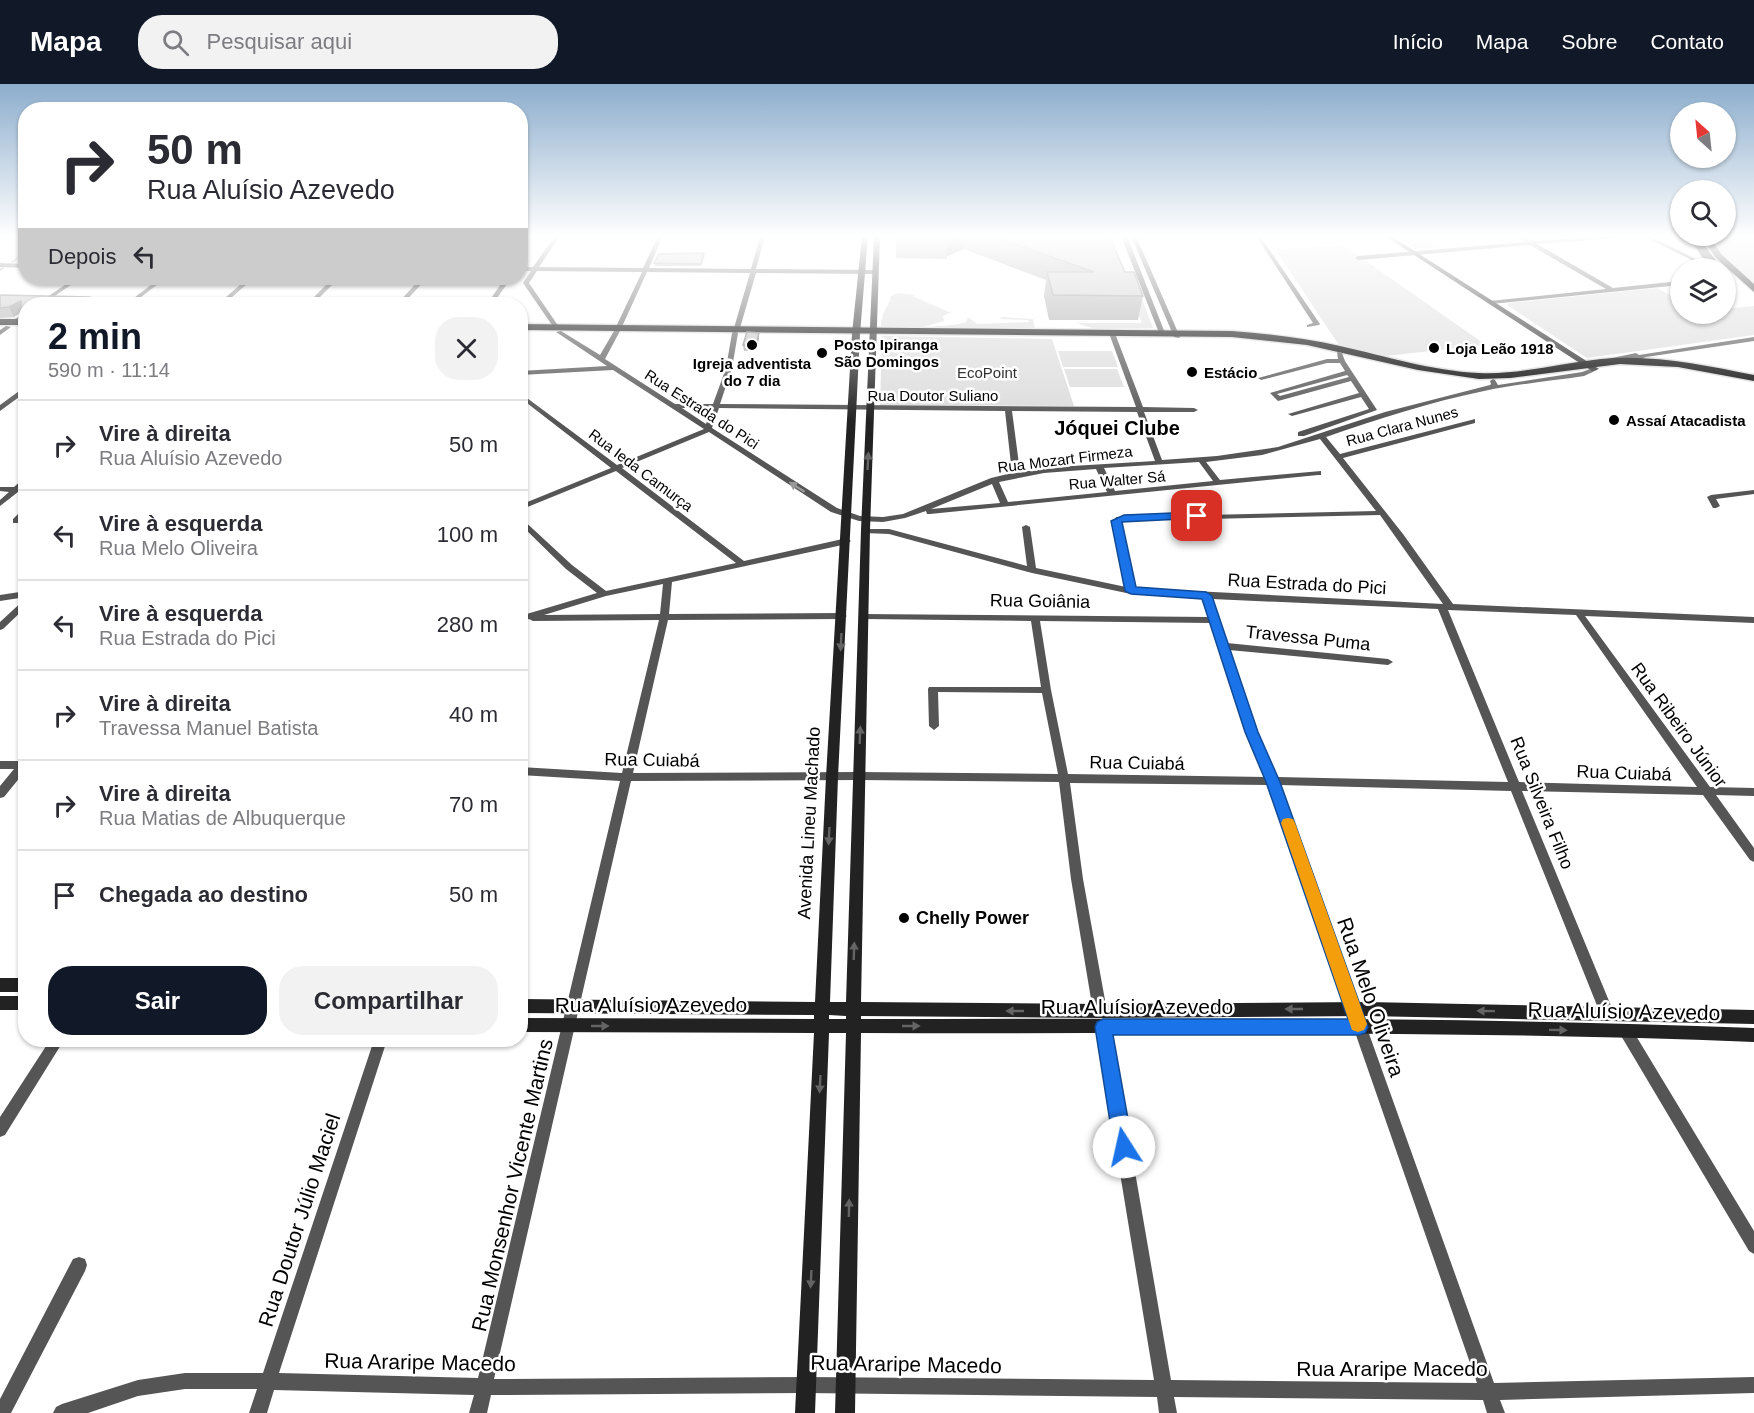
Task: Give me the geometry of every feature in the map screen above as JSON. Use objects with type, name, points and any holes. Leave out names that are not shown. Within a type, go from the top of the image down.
[{"type":"main road","points":[[528,329],[1113,336],[1232,333],[1290,339],[1435,370],[1480,376],[1511,375],[1630,361],[1697,367],[1754,380]]},
{"type":"main road","points":[[872,333],[1162,333],[1285,342],[1341,357],[1432,375],[1493,381],[1528,379],[1594,365],[1666,368],[1754,380]]},
{"type":"street","name":"Rua Estrada do Pici","points":[[536,298],[557,329],[671,406],[834,510],[865,525],[1032,570],[1131,591],[1754,620]]},
{"type":"street","points":[[601,359],[632,298]]},
{"type":"street","points":[[528,505],[708,430],[729,368],[745,298]]},
{"type":"street","name":"Avenida Lineu Machado","points":[[805,1413],[832,777],[860,298]]},
{"type":"street","points":[[845,1413],[852,1018],[865,525],[874,298]]},
{"type":"street","points":[[1148,298],[1162,333]]},
{"type":"street","points":[[1159,298],[1176,335]]},
{"type":"street","points":[[1300,298],[1317,324],[1309,326]]},
{"type":"street","points":[[1485,298],[1594,365]]},
{"type":"street","points":[[1491,302],[1528,298]]},
{"type":"street","points":[[4,326],[18,318]]},
{"type":"street","points":[[1113,336],[1159,462]]},
{"type":"street","name":"Rua Mozart Firmeza","points":[[1630,361],[1636,357],[1754,339]]},
{"type":"street","name":"Rua Mozart Firmeza","points":[[1483,389],[1584,374],[1594,365],[1654,354]]},
{"type":"street","points":[[1261,378],[1341,357],[1373,410],[1301,434]]},
{"type":"street","points":[[528,373],[613,368]]},
{"type":"street","points":[[1310,386],[1351,375]]},
{"type":"street","name":"Rua Mozart Firmeza","points":[[865,525],[919,513],[993,480],[1016,475],[1099,466],[1201,460],[1248,455],[1290,446],[1349,426],[1494,386],[1493,381]]},
{"type":"street","points":[[0,409],[18,394]]},
{"type":"street","points":[[1292,414],[1363,394]]},
{"type":"street","points":[[0,399],[18,399]]},
{"type":"street","name":"Rua Ieda Camurça","points":[[528,401],[742,563]]},
{"type":"street","name":"Rua Doutor Suliano","points":[[671,406],[1194,410]]},
{"type":"street","points":[[1008,409],[1016,475]]},
{"type":"street","points":[[1341,421],[1349,426]]},
{"type":"street","name":"Rua Clara Nunes","points":[[1338,457],[1472,421]]},
{"type":"street","name":"Rua Silveira Filho","points":[[1321,435],[1382,513],[1446,607],[1513,786],[1607,1013]]},
{"type":"street","points":[[1201,460],[1219,484]]},
{"type":"street","points":[[1099,466],[1112,494]]},
{"type":"street","name":"Rua Walter Sá","points":[[919,513],[1318,473]]},
{"type":"street","points":[[993,480],[1005,504]]},
{"type":"street","points":[[0,504],[18,488]]},
{"type":"street","points":[[0,489],[18,490]]},
{"type":"street","points":[[1716,506],[1711,497],[1754,492]]},
{"type":"street","points":[[1131,591],[1117,524],[1118,519],[1382,513]]},
{"type":"street","points":[[889,532],[900,518]]},
{"type":"street","points":[[528,527],[569,567],[604,594]]},
{"type":"street","points":[[1026,528],[1032,570]]},
{"type":"street","points":[[528,616],[604,594],[847,541]]},
{"type":"street","name":"Rua Monsenhor Vicente Martins","points":[[478,1413],[664,617],[668,580]]},
{"type":"street","points":[[0,598],[18,595]]},
{"type":"street","name":"Rua Melo Oliveira","points":[[1206,596],[1252,732],[1273,782],[1496,1413]]},
{"type":"street","points":[[0,627],[18,609]]},
{"type":"street","name":"Rua Ribeiro Júnior","points":[[1578,612],[1754,857]]},
{"type":"street","points":[[528,618],[842,616]]},
{"type":"street","name":"Rua Goiânia","points":[[864,616],[1215,620]]},
{"type":"street","points":[[1035,618],[1046,690],[1064,779],[1077,879],[1100,1011]]},
{"type":"street","name":"Travessa Puma","points":[[1224,646],[1388,662]]},
{"type":"street","points":[[934,726],[933,689],[1046,690]]},
{"type":"street","points":[[0,765],[18,764]]},
{"type":"street","name":"Rua Cuiabá","points":[[528,771],[627,777],[859,776],[1513,786],[1707,793],[1754,792]]},
{"type":"street","points":[[0,794],[18,772]]},
{"type":"street","points":[[0,985],[18,985]]},
{"type":"street","points":[[0,1003],[18,1003]]},
{"type":"street","name":"Rua Aluísio Azevedo","points":[[528,1006],[1103,1027],[1625,1030],[1754,1035]]},
{"type":"street","name":"Rua Aluísio Azevedo","points":[[852,1018],[1100,1011],[1353,1009],[1754,1017]]},
{"type":"street","name":"Rua Aluísio Azevedo","points":[[528,1025],[569,1026],[822,1017]]},
{"type":"street","points":[[1103,1027],[1168,1413]]},
{"type":"street","points":[[1625,1030],[1754,1246]]},
{"type":"street","points":[[0,1130],[53,1047]]},
{"type":"street","name":"Rua Doutor Júlio Maciel","points":[[258,1413],[379,1047]]},
{"type":"street","points":[[2,1413],[79,1265]]},
{"type":"street","name":"Rua Araripe Macedo","points":[[62,1413],[138,1388],[185,1381],[484,1387],[806,1385],[1488,1392],[1754,1385]]},
{"type":"green space","points":[[890,298],[917,298],[949,312],[953,311],[943,316],[944,321],[919,328],[881,327]]},
{"type":"green space","points":[[1132,298],[1142,298],[1153,328],[1095,329],[1076,323],[1142,323]]},
{"type":"green space","points":[[1308,298],[1419,298],[1486,345],[1385,356],[1339,345]]},
{"type":"green space","points":[[1558,298],[1670,298],[1670,324],[1736,324],[1736,308],[1754,306],[1754,335],[1587,358],[1507,305]]},
{"type":"green space","points":[[968,317],[977,324],[1030,322],[1000,319],[1002,317],[1033,319],[1035,329],[928,328],[961,324],[966,322]]},
{"type":"green space","name":"EcoPoint","points":[[882,336],[1052,339],[1074,406],[880,405]]},
{"type":"green space","points":[[1058,351],[1112,351],[1118,367],[1063,367]]},
{"type":"green space","points":[[1064,369],[1117,369],[1124,387],[1070,387]]},
{"type":"building","points":[[0,298],[18,298],[18,302],[0,308]]},
{"type":"building","points":[[747,332],[759,333],[756,345],[743,345]]},
{"type":"slow traffic","points":[[1288,823],[1358,1024]]},
{"type":"place","name":"Igreja adventista do 7 dia","points":[[752,345]]},
{"type":"place","name":"Loja Leão 1918","points":[[1434,348]]},
{"type":"place","name":"Posto Ipiranga São Domingos","points":[[822,353]]},
{"type":"place","name":"Estácio","points":[[1192,372]]},
{"type":"place","name":"Assaí Atacadista","points":[[1614,420]]},
{"type":"place","name":"Chelly Power","points":[[904,918]]},
{"type":"district","name":"Jóquei Clube","points":[[1117,428]]},
{"type":"route","points":[[1124,1147],[1103,1027],[1359,1027],[1273,782],[1252,732],[1206,596],[1131,591],[1117,521],[1124,518],[1197,516]]}]
